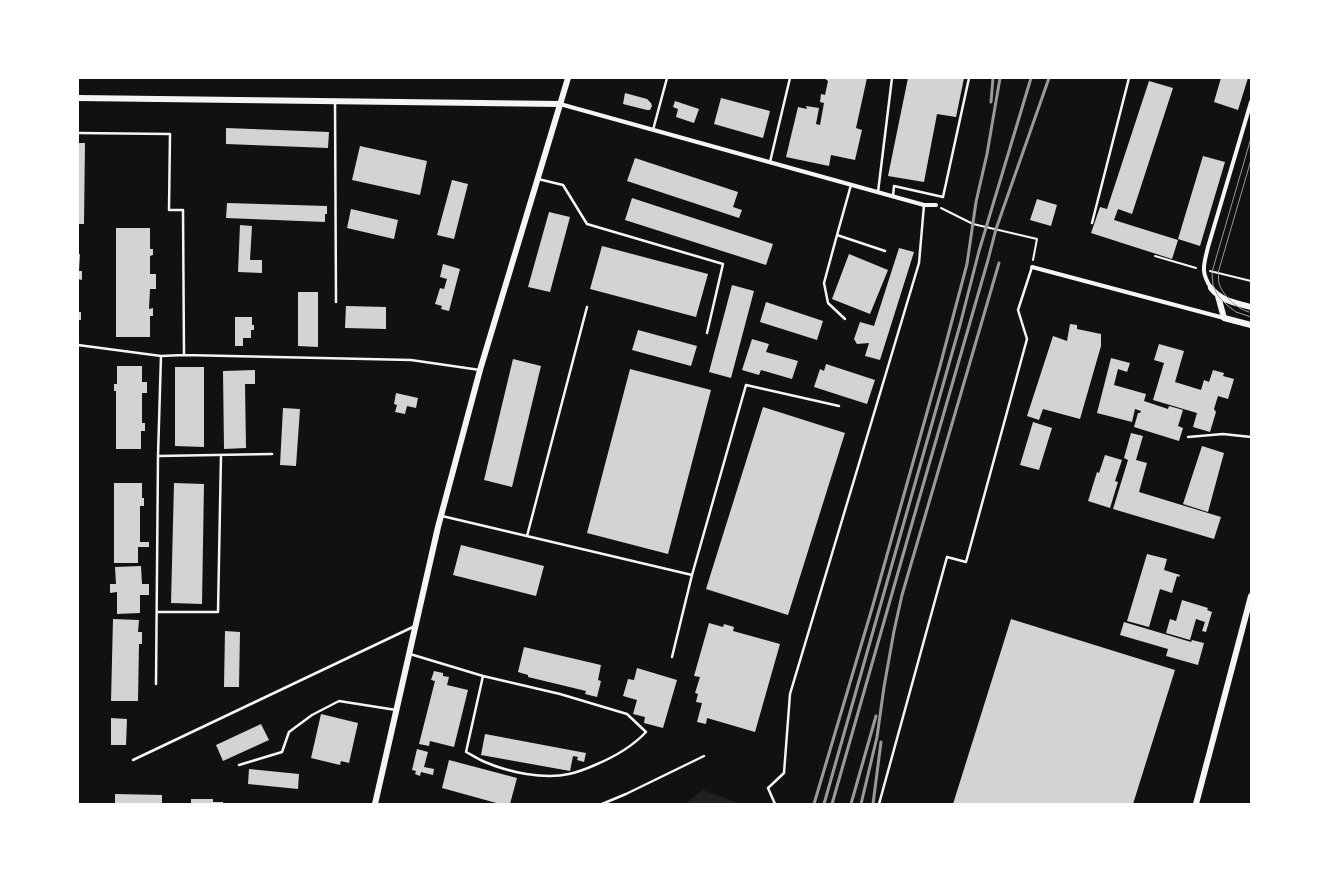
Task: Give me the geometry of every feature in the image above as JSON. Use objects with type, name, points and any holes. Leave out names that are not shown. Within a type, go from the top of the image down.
[{"type":"street","points":[[375,804],[441,515],[480,370],[568,78]]},
{"type":"street","points":[[78,98],[560,104],[924,205],[936,205]]},
{"type":"street","points":[[1224,318],[1218,296],[1211,288],[1203,270],[1208,247],[1251,102]]},
{"type":"street","points":[[1032,267],[1251,325]]},
{"type":"street","points":[[1218,296],[1251,307]]},
{"type":"street","points":[[1196,804],[1251,596]]},
{"type":"lane","points":[[653,130],[667,78]]},
{"type":"lane","points":[[770,162],[790,78]]},
{"type":"lane","points":[[878,192],[892,78]]},
{"type":"lane","points":[[893,196],[894,186],[943,197],[969,78]]},
{"type":"lane","points":[[1092,224],[1129,78]]},
{"type":"lane","points":[[335,100],[336,302]]},
{"type":"lane","points":[[78,133],[170,134],[169,210],[183,210],[184,355]]},
{"type":"lane","points":[[538,179],[563,185],[587,224],[723,264],[707,333]]},
{"type":"lane","points":[[845,319],[828,303],[824,283],[852,185]]},
{"type":"lane","points":[[775,804],[768,788],[784,773],[790,694],[919,263],[924,205]]},
{"type":"lane","points":[[837,235],[885,252]]},
{"type":"lane","points":[[879,804],[947,557],[966,562],[1027,339],[1018,310],[1032,267]]},
{"type":"lane","points":[[527,536],[587,307]]},
{"type":"lane","points":[[78,345],[161,356],[184,355],[411,360],[480,370]]},
{"type":"lane","points":[[156,684],[158,456],[161,356]]},
{"type":"lane","points":[[672,657],[692,575],[746,386],[839,406]]},
{"type":"lane","points":[[1188,437],[1222,434],[1251,437]]},
{"type":"lane","points":[[157,612],[218,612],[221,454]]},
{"type":"lane","points":[[158,456],[272,454]]},
{"type":"lane","points":[[441,515],[692,575]]},
{"type":"lane","points":[[133,760],[415,626]]},
{"type":"lane","points":[[409,653],[483,676],[560,694],[627,714],[646,732],[635,744],[608,760],[569,774],[557,776],[536,775],[512,771],[485,762],[466,752],[483,676]]},
{"type":"lane","points":[[239,765],[282,752],[289,732],[312,715],[339,701],[396,710]]},
{"type":"lane","points":[[602,804],[704,756]]},
{"type":"path","points":[[936,205],[973,224],[1037,239],[1032,267]]},
{"type":"shaded area","points":[[703,790],[741,804],[685,804]]},
{"type":"building","points":[[824,78],[867,78],[856,128],[862,130],[855,160],[831,155],[829,166],[786,157],[798,107],[807,109],[806,106],[819,108],[816,124],[820,125],[824,103],[820,102],[821,94],[825,95],[828,81]]},
{"type":"building","points":[[908,78],[964,78],[956,117],[937,114],[924,182],[888,176]]},
{"type":"building","points":[[1221,78],[1248,78],[1238,110],[1214,102]]},
{"type":"building","points":[[1149,81],[1173,88],[1132,214],[1118,209],[1114,220],[1178,240],[1172,259],[1091,233],[1100,207],[1107,209]]},
{"type":"building","points":[[625,93],[647,99],[652,106],[650,110],[623,104]]},
{"type":"building","points":[[721,98],[770,111],[763,138],[714,124]]},
{"type":"building","points":[[675,101],[699,109],[694,123],[676,117],[678,109],[673,107]]},
{"type":"building","points":[[226,128],[329,132],[328,148],[226,144]]},
{"type":"building","points":[[78,143],[85,143],[84,224],[78,224]]},
{"type":"building","points":[[360,146],[427,161],[420,195],[352,180]]},
{"type":"building","points":[[1203,156],[1225,162],[1200,246],[1178,239]]},
{"type":"building","points":[[635,158],[738,192],[733,207],[742,210],[739,218],[627,181]]},
{"type":"building","points":[[452,180],[468,184],[454,239],[437,235]]},
{"type":"building","points":[[632,198],[773,244],[766,265],[625,220]]},
{"type":"building","points":[[1037,199],[1057,205],[1051,226],[1030,220]]},
{"type":"building","points":[[227,203],[327,206],[327,214],[325,214],[325,222],[226,218]]},
{"type":"building","points":[[351,209],[398,220],[394,239],[347,228]]},
{"type":"building","points":[[549,212],[570,217],[550,292],[528,287]]},
{"type":"building","points":[[240,225],[252,226],[250,260],[262,260],[262,273],[238,272]]},
{"type":"building","points":[[116,228],[150,228],[150,249],[153,249],[153,255],[150,256],[150,274],[156,274],[156,289],[150,289],[149,309],[153,308],[153,316],[150,316],[150,337],[116,337]]},
{"type":"building","points":[[602,246],[708,274],[696,317],[590,289]]},
{"type":"building","points":[[899,248],[914,252],[880,360],[865,356],[869,343],[857,344],[854,339],[860,322],[874,326]]},
{"type":"building","points":[[78,254],[80,254],[79,271],[82,271],[82,280],[78,279]]},
{"type":"building","points":[[849,254],[888,270],[870,314],[832,299]]},
{"type":"building","points":[[443,264],[460,269],[449,311],[441,309],[442,306],[435,304],[440,288],[444,289],[447,279],[440,277]]},
{"type":"building","points":[[732,285],[754,291],[731,378],[709,372]]},
{"type":"building","points":[[298,292],[318,292],[318,347],[298,346]]},
{"type":"building","points":[[766,302],[823,321],[817,340],[760,322]]},
{"type":"building","points":[[346,306],[386,307],[386,329],[345,328]]},
{"type":"building","points":[[78,312],[81,312],[81,320],[78,320]]},
{"type":"building","points":[[235,317],[252,317],[252,325],[254,325],[254,330],[251,330],[251,338],[243,338],[243,346],[235,346]]},
{"type":"building","points":[[1070,324],[1077,325],[1077,329],[1101,334],[1101,346],[1080,419],[1043,409],[1039,420],[1027,416],[1053,336],[1067,341]]},
{"type":"building","points":[[638,330],[697,346],[691,366],[632,350]]},
{"type":"building","points":[[752,339],[769,344],[766,352],[798,361],[792,379],[761,370],[759,375],[742,370]]},
{"type":"building","points":[[1159,344],[1184,351],[1175,382],[1201,390],[1204,380],[1209,382],[1213,370],[1224,373],[1223,376],[1234,379],[1228,399],[1218,396],[1214,409],[1216,412],[1210,432],[1193,427],[1197,413],[1153,400],[1164,363],[1154,360]]},
{"type":"building","points":[[1111,358],[1130,363],[1127,372],[1118,369],[1114,385],[1146,394],[1144,401],[1168,409],[1169,406],[1183,410],[1178,426],[1183,428],[1179,441],[1134,427],[1138,413],[1141,411],[1135,409],[1132,422],[1097,413]]},
{"type":"building","points":[[513,359],[541,366],[512,487],[484,480]]},
{"type":"building","points":[[826,364],[875,380],[867,404],[814,387],[820,369],[824,371]]},
{"type":"building","points":[[117,366],[142,366],[142,382],[147,382],[147,393],[142,393],[142,423],[145,423],[145,431],[141,431],[141,449],[116,449],[116,391],[114,391],[114,384],[117,384]]},
{"type":"building","points":[[175,367],[204,367],[204,447],[175,446]]},
{"type":"building","points":[[630,369],[711,390],[668,554],[587,533]]},
{"type":"building","points":[[255,370],[255,384],[245,384],[246,448],[224,449],[223,371]]},
{"type":"building","points":[[396,393],[418,398],[416,408],[407,406],[405,414],[395,412],[397,405],[394,404]]},
{"type":"building","points":[[763,407],[845,433],[788,615],[706,589]]},
{"type":"building","points":[[283,408],[300,409],[296,466],[280,465]]},
{"type":"building","points":[[1033,422],[1052,428],[1039,470],[1020,465]]},
{"type":"building","points":[[1131,433],[1143,436],[1136,460],[1147,463],[1139,492],[1221,517],[1214,539],[1113,509],[1128,460],[1124,458]]},
{"type":"building","points":[[1202,446],[1224,453],[1208,512],[1183,504]]},
{"type":"building","points":[[1105,455],[1122,460],[1115,481],[1118,482],[1110,508],[1088,501],[1097,472],[1099,473]]},
{"type":"building","points":[[114,483],[142,483],[142,498],[144,498],[144,506],[140,506],[140,542],[149,542],[149,547],[138,547],[138,563],[114,563]]},
{"type":"building","points":[[174,483],[204,484],[202,604],[171,603]]},
{"type":"building","points":[[461,545],[544,566],[536,596],[453,575]]},
{"type":"building","points":[[1147,554],[1167,559],[1164,570],[1180,575],[1179,577],[1177,576],[1172,593],[1160,589],[1149,627],[1127,621]]},
{"type":"building","points":[[141,566],[142,584],[149,584],[149,595],[140,595],[140,613],[117,614],[117,592],[110,593],[110,584],[116,584],[115,567]]},
{"type":"building","points":[[1182,600],[1208,608],[1207,610],[1212,612],[1206,632],[1202,631],[1205,622],[1196,619],[1190,640],[1166,633],[1170,619],[1176,621]]},
{"type":"building","points":[[113,619],[139,620],[138,632],[142,632],[142,644],[139,644],[138,701],[111,701]]},
{"type":"building","points":[[1011,619],[1175,670],[1133,804],[953,804]]},
{"type":"building","points":[[1124,622],[1191,642],[1192,640],[1204,643],[1198,665],[1166,656],[1168,649],[1120,635]]},
{"type":"building","points":[[709,623],[723,627],[724,624],[734,627],[733,631],[780,644],[755,732],[707,718],[706,724],[697,722],[702,703],[696,702],[698,694],[695,693],[700,677],[694,676]]},
{"type":"building","points":[[225,631],[240,632],[239,687],[224,687]]},
{"type":"building","points":[[524,647],[601,665],[598,680],[601,681],[597,697],[585,694],[586,691],[528,677],[528,675],[518,672]]},
{"type":"building","points":[[637,668],[677,680],[663,728],[644,723],[645,717],[633,714],[637,700],[623,696],[628,679],[634,680]]},
{"type":"building","points":[[434,671],[443,673],[443,676],[449,677],[447,685],[468,690],[454,747],[430,741],[429,746],[419,744],[435,681],[431,680]]},
{"type":"building","points":[[321,714],[358,723],[349,763],[341,761],[340,765],[311,758]]},
{"type":"building","points":[[111,718],[127,719],[126,745],[111,745]]},
{"type":"building","points":[[261,724],[269,740],[223,761],[216,745]]},
{"type":"building","points":[[485,734],[586,753],[584,762],[577,760],[578,757],[573,756],[570,771],[481,755]]},
{"type":"building","points":[[417,749],[428,752],[424,767],[434,769],[433,775],[421,772],[420,776],[415,774],[416,771],[412,770]]},
{"type":"building","points":[[449,760],[517,778],[510,804],[500,804],[442,788]]},
{"type":"building","points":[[249,769],[299,774],[298,789],[248,784]]},
{"type":"building","points":[[115,794],[162,795],[162,804],[115,804]]},
{"type":"building","points":[[191,799],[213,799],[213,802],[223,802],[223,804],[182,804],[191,803]]},
{"type":"tram line","points":[[1251,138],[1212,272],[1213,285],[1218,296],[1236,312],[1251,317]]},
{"type":"tram line","points":[[1249,312],[1235,305],[1223,292],[1219,282],[1218,273],[1251,160]]},
{"type":"railway","points":[[991,102],[993,78]]},
{"type":"railway","points":[[814,804],[873,605],[967,264],[976,202],[987,154],[1000,78]]},
{"type":"railway","points":[[824,804],[960,325],[979,251],[1031,78]]},
{"type":"railway","points":[[832,804],[996,229],[1049,78]]},
{"type":"railway","points":[[861,804],[877,737],[884,687],[902,595],[999,263]]},
{"type":"railway","points":[[851,804],[876,716]]},
{"type":"railway","points":[[873,804],[881,742]]}]
